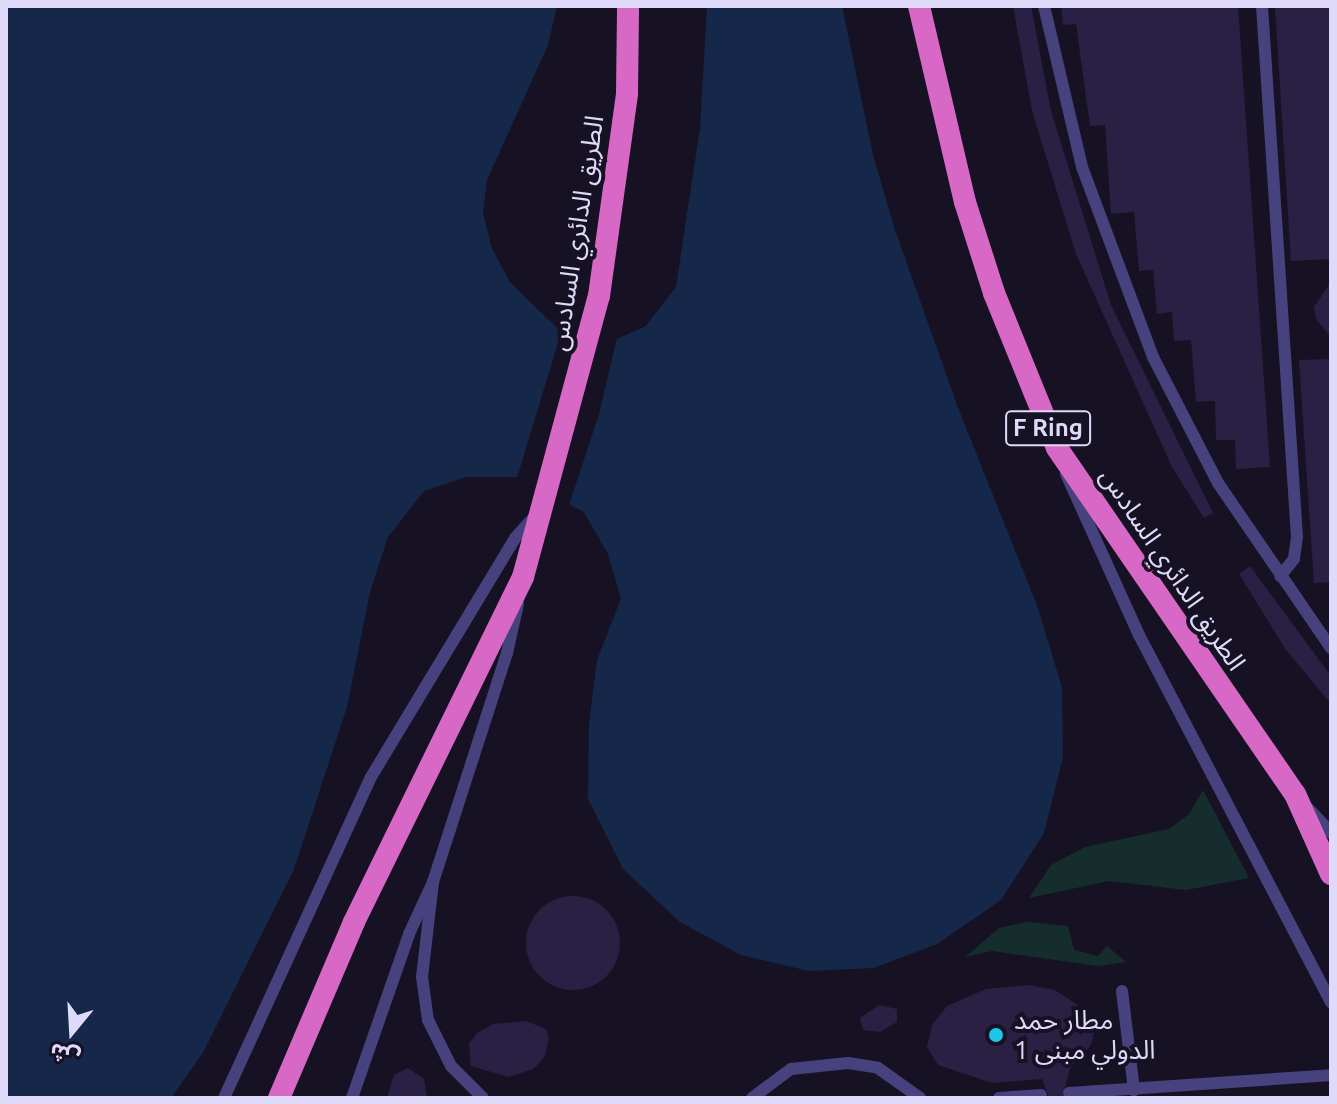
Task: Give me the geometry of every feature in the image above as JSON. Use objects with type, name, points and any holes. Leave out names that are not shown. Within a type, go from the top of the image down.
[{"type":"highway","name":"الطريق الدائري السادس","points":[[279,1098],[354,922],[523,577],[599,296],[627,93],[628,6]]},
{"type":"highway","name":"الطريق الدائري السادس","points":[[919,6],[965,202],[994,293],[1057,448],[1295,794],[1331,874]]},
{"type":"lane","points":[[1044,6],[1082,167],[1143,334],[1202,454],[1280,576],[1331,648]]},
{"type":"lane","points":[[1262,6],[1297,537],[1294,559],[1280,576]]},
{"type":"lane","points":[[1057,448],[1075,500],[1139,635],[1330,1000]]},
{"type":"lane","points":[[224,1098],[371,777],[515,538],[543,501]]},
{"type":"lane","points":[[352,1098],[409,934],[433,882],[507,653],[523,577]]},
{"type":"lane","points":[[1295,794],[1331,833]]},
{"type":"lane","points":[[433,882],[422,977],[428,1020],[451,1066],[483,1098]]},
{"type":"lane","points":[[1122,991],[1134,1090]]},
{"type":"lane","points":[[752,1098],[791,1069],[848,1063],[878,1068],[920,1098]]},
{"type":"lane","points":[[1069,1093],[1331,1075]]},
{"type":"lane","points":[[999,1098],[1041,1095]]},
{"type":"green space","points":[[1203,790],[1249,878],[1186,890],[1109,881],[1029,898],[1051,865],[1085,847],[1169,829],[1189,814]]},
{"type":"green space","points":[[1028,922],[1068,926],[1074,950],[1098,956],[1107,946],[1126,962],[1098,966],[992,951],[965,957],[999,928]]},
{"type":"water","points":[[6,6],[557,6],[548,45],[487,180],[483,213],[492,249],[510,282],[558,329],[606,344],[646,326],[676,287],[700,128],[707,6],[842,6],[873,155],[894,227],[957,405],[1038,608],[1062,688],[1063,757],[1044,833],[1001,900],[937,944],[874,968],[809,971],[741,955],[680,922],[623,869],[588,799],[589,723],[597,660],[621,599],[608,554],[584,512],[517,477],[466,477],[424,491],[388,537],[370,592],[347,707],[294,869],[204,1051],[171,1098],[6,1098]]},
{"type":"pier","points":[[563,326],[606,340],[618,334],[599,414],[568,508],[516,481]]},
{"type":"building","points":[[1013,6],[1031,6],[1051,111],[1111,305],[1213,513],[1204,518],[1172,467],[1076,254],[1032,111]]},
{"type":"building","points":[[1061,6],[1238,6],[1270,467],[1236,469],[1235,440],[1216,440],[1215,401],[1196,402],[1191,340],[1174,341],[1172,312],[1157,314],[1153,270],[1139,271],[1134,212],[1111,214],[1105,125],[1090,126],[1076,24],[1063,25]]},
{"type":"building","points":[[1275,6],[1331,6],[1331,259],[1291,261]]},
{"type":"building","points":[[1331,282],[1331,337],[1316,319],[1314,307]]},
{"type":"building","points":[[1331,359],[1331,582],[1314,583],[1299,360]]},
{"type":"building","points":[[1250,566],[1331,676],[1331,704],[1286,650],[1239,574]]},
{"type":"building","points":[[573,896],[591,900],[606,910],[616,925],[620,943],[616,961],[606,976],[591,986],[573,990],[555,986],[540,976],[530,961],[526,943],[530,925],[540,910],[555,900]]},
{"type":"building","points":[[1029,985],[1055,990],[1085,1010],[1094,1032],[1091,1045],[1070,1068],[1062,1098],[1049,1098],[1042,1079],[992,1083],[938,1065],[927,1047],[932,1025],[947,1006],[986,989]]},
{"type":"building","points":[[879,1005],[897,1009],[897,1022],[880,1032],[863,1030],[860,1018]]},
{"type":"building","points":[[526,1021],[546,1029],[549,1039],[544,1058],[533,1069],[509,1077],[471,1066],[469,1044],[477,1033],[493,1024]]},
{"type":"building","points":[[408,1068],[424,1079],[427,1098],[387,1098],[394,1075]]},
{"type":"place","name":"مطار حمد الدولي مبنى 1","points":[[996,1035]]}]
